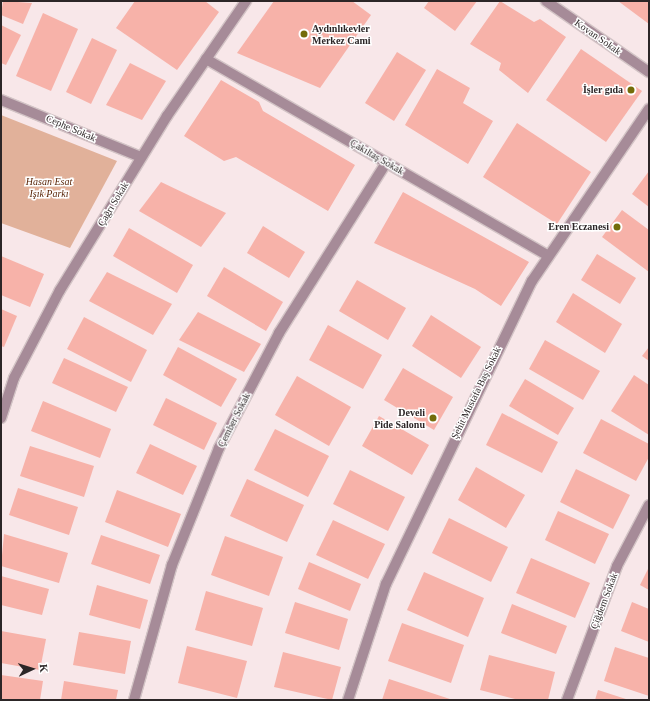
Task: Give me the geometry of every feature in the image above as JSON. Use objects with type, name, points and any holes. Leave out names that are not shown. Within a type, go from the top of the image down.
[{"type":"street","name":"Çağrı Sokak","points":[[1,418],[14,378],[60,290],[141,157],[246,1]]},
{"type":"street","name":"Kovan Sokak","points":[[546,1],[649,72]]},
{"type":"street","name":"Çakıltaş Sokak","points":[[206,59],[548,256]]},
{"type":"street","name":"Cephe Sokak","points":[[1,100],[141,157]]},
{"type":"street","name":"Şehit Mustafa Baş Sokak","points":[[348,700],[386,584],[456,431],[532,281],[649,109]]},
{"type":"street","name":"Çember Sokak","points":[[134,700],[172,565],[219,448],[279,333],[386,163]]},
{"type":"street","name":"Çiğdem Sokak","points":[[567,700],[617,566],[649,505]]},
{"type":"green space","name":"Hasan Esat Işık Parkı","points":[[1,115],[117,161],[70,248],[1,223]]},
{"type":"building","points":[[3,1],[32,3],[23,24],[1,15]]},
{"type":"building","points":[[135,1],[205,1],[219,12],[177,70],[116,28]]},
{"type":"building","name":"Aydınlıkevler Merkez Cami","points":[[274,1],[352,1],[371,15],[320,88],[237,53]]},
{"type":"building","points":[[429,1],[477,1],[455,31],[424,8]]},
{"type":"building","points":[[500,1],[534,22],[540,19],[566,37],[528,93],[499,70],[501,63],[470,44]]},
{"type":"building","points":[[618,1],[649,1],[649,24]]},
{"type":"building","points":[[43,13],[78,29],[51,91],[16,76]]},
{"type":"building","points":[[1,25],[21,35],[6,65],[1,63]]},
{"type":"building","points":[[92,38],[117,50],[91,104],[66,92]]},
{"type":"building","points":[[581,49],[642,91],[606,142],[546,100]]},
{"type":"building","points":[[397,52],[426,70],[394,121],[365,103]]},
{"type":"building","points":[[130,63],[166,81],[142,120],[106,105]]},
{"type":"building","points":[[437,69],[470,88],[463,103],[493,121],[468,164],[405,125]]},
{"type":"building","points":[[221,80],[259,102],[263,111],[355,165],[328,211],[236,157],[224,161],[184,136]]},
{"type":"building","points":[[517,123],[591,172],[557,224],[483,177]]},
{"type":"building","points":[[649,171],[649,207],[632,194]]},
{"type":"building","points":[[161,182],[226,213],[201,247],[139,211]]},
{"type":"building","points":[[403,192],[529,262],[501,306],[475,289],[374,243]]},
{"type":"building","points":[[622,210],[649,230],[649,272],[602,237]]},
{"type":"building","points":[[263,226],[305,252],[289,278],[247,253]]},
{"type":"building","points":[[129,228],[193,265],[177,293],[113,256]]},
{"type":"building","points":[[597,254],[636,278],[620,304],[581,280]]},
{"type":"building","points":[[1,256],[44,274],[30,307],[1,295]]},
{"type":"building","points":[[224,267],[283,302],[266,331],[207,296]]},
{"type":"building","points":[[107,272],[172,304],[153,335],[89,301]]},
{"type":"building","points":[[357,280],[406,308],[388,340],[339,311]]},
{"type":"building","points":[[573,293],[622,324],[605,353],[556,322]]},
{"type":"building","points":[[1,309],[17,316],[4,347],[1,346]]},
{"type":"building","points":[[198,312],[261,344],[244,372],[179,340]]},
{"type":"building","points":[[431,315],[481,347],[461,378],[412,346]]},
{"type":"building","points":[[84,317],[147,350],[131,382],[67,349]]},
{"type":"building","points":[[328,325],[382,355],[363,389],[309,360]]},
{"type":"building","points":[[545,340],[600,371],[583,400],[529,369]]},
{"type":"building","points":[[178,347],[237,379],[221,407],[163,375]]},
{"type":"building","points":[[649,347],[649,361],[642,356]]},
{"type":"building","points":[[64,358],[128,387],[116,412],[52,383]]},
{"type":"building","points":[[403,368],[453,397],[434,430],[384,400]]},
{"type":"building","points":[[634,375],[649,385],[649,435],[611,411]]},
{"type":"building","points":[[297,376],[351,407],[329,446],[275,415]]},
{"type":"building","points":[[525,379],[574,408],[558,435],[509,406]]},
{"type":"building","points":[[166,398],[217,423],[204,450],[153,425]]},
{"type":"building","points":[[43,401],[111,429],[100,458],[31,431]]},
{"type":"building","points":[[502,413],[558,442],[542,473],[486,445]]},
{"type":"building","points":[[379,416],[429,445],[412,475],[362,446]]},
{"type":"building","points":[[601,419],[649,444],[649,457],[636,481],[583,453]]},
{"type":"building","points":[[275,429],[329,456],[308,497],[254,470]]},
{"type":"building","points":[[150,444],[197,466],[183,495],[136,473]]},
{"type":"building","points":[[30,446],[94,466],[84,497],[20,476]]},
{"type":"building","points":[[476,467],[525,495],[506,528],[458,500]]},
{"type":"building","points":[[576,469],[630,495],[613,529],[560,502]]},
{"type":"building","points":[[350,470],[405,497],[388,531],[333,504]]},
{"type":"building","points":[[247,479],[304,505],[287,542],[230,516]]},
{"type":"building","points":[[18,488],[78,507],[69,535],[9,515]]},
{"type":"building","points":[[117,490],[181,514],[168,547],[105,522]]},
{"type":"building","points":[[558,511],[609,534],[595,564],[545,540]]},
{"type":"building","points":[[449,518],[508,547],[491,582],[432,553]]},
{"type":"building","points":[[333,520],[385,544],[368,579],[316,555]]},
{"type":"building","points":[[4,534],[68,553],[59,583],[1,566]]},
{"type":"building","points":[[101,535],[160,555],[150,584],[91,564]]},
{"type":"building","points":[[225,536],[283,557],[269,596],[211,575]]},
{"type":"building","points":[[531,558],[590,583],[575,618],[516,593]]},
{"type":"building","points":[[309,562],[361,584],[350,611],[298,589]]},
{"type":"building","points":[[649,567],[649,590],[640,585]]},
{"type":"building","points":[[424,572],[484,598],[468,637],[407,610]]},
{"type":"building","points":[[1,576],[49,589],[42,615],[1,605]]},
{"type":"building","points":[[97,585],[148,600],[140,629],[89,615]]},
{"type":"building","points":[[206,591],[263,608],[252,646],[195,630]]},
{"type":"building","points":[[295,602],[348,619],[339,650],[285,633]]},
{"type":"building","points":[[632,602],[649,609],[649,642],[621,631]]},
{"type":"building","points":[[512,604],[567,626],[556,654],[501,633]]},
{"type":"building","points":[[402,623],[464,645],[451,683],[388,661]]},
{"type":"building","points":[[1,631],[46,639],[40,670],[1,663]]},
{"type":"building","points":[[79,632],[131,641],[125,674],[73,665]]},
{"type":"building","points":[[187,646],[247,661],[237,698],[178,683]]},
{"type":"building","points":[[615,647],[649,658],[649,696],[604,681]]},
{"type":"building","points":[[283,652],[341,667],[332,700],[274,687]]},
{"type":"building","points":[[489,655],[555,672],[548,700],[519,700],[480,690]]},
{"type":"building","points":[[1,675],[43,681],[40,700],[1,700]]},
{"type":"building","points":[[389,679],[453,700],[382,700]]},
{"type":"building","points":[[64,681],[118,690],[116,700],[61,700]]},
{"type":"building","points":[[598,690],[629,700],[595,700]]},
{"type":"place","name":"Aydınlıkevler Merkez Cami","points":[[304,34]]},
{"type":"place","name":"İşler gıda","points":[[631,90]]},
{"type":"place","name":"Eren Eczanesi","points":[[617,227]]},
{"type":"place","name":"Develi Pide Salonu","points":[[433,418]]}]
